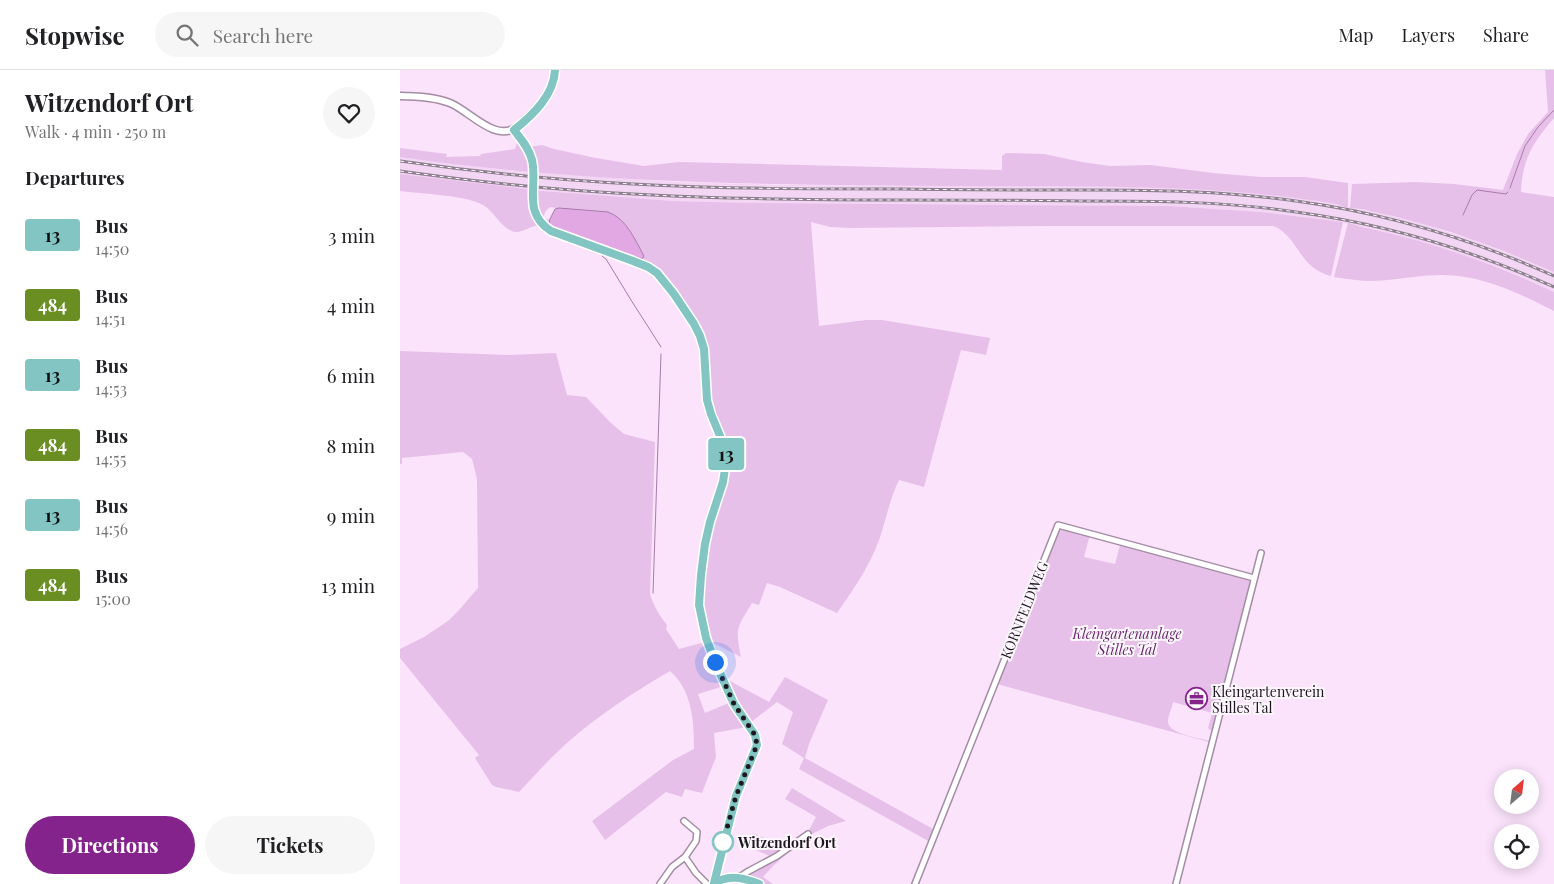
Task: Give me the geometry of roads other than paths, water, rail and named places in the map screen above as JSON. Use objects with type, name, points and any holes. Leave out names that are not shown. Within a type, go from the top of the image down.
[{"type":"street","points":[[400,96],[422,96],[445,101],[458,107],[490,128],[506,132],[514,130],[547,95],[554,82],[555,70]]},
{"type":"street","points":[[514,130],[529,151],[533,169]]},
{"type":"street","points":[[533,194],[536,214],[547,228],[557,234],[648,267],[661,277],[694,324],[702,343],[705,355],[707,400],[723,443],[726,462],[725,475],[710,522],[704,550],[699,594],[701,620],[706,638],[726,686],[757,741],[736,796],[713,884]]},
{"type":"street","name":"KORNFELDWEG","points":[[915,884],[1058,525],[1254,578]]},
{"type":"street","points":[[1176,884],[1261,553]]},
{"type":"street","points":[[660,884],[672,867],[685,857],[698,835],[696,830],[684,821]]},
{"type":"street","points":[[738,878],[777,856],[808,834]]},
{"type":"street","points":[[685,857],[696,873],[707,884]]},
{"type":"street","points":[[713,884],[726,878],[745,879],[759,884]]},
{"type":"waterway","points":[[1510,188],[1525,146],[1538,127],[1554,110]]},
{"type":"waterway","points":[[1463,215],[1472,195],[1477,190],[1506,194],[1508,192]]},
{"type":"waterway","points":[[603,253],[602,256],[606,259],[661,347]]},
{"type":"waterway","points":[[653,593],[661,354]]},
{"type":"tunnel","points":[[533,169],[533,194]]},
{"type":"railway","points":[[400,161],[545,178],[667,186],[802,189],[1138,190],[1217,193],[1270,198],[1329,206],[1428,229],[1492,250],[1554,276]]},
{"type":"railway","points":[[400,171],[546,188],[666,196],[1161,202],[1269,208],[1329,217],[1428,240],[1492,261],[1554,287]]},
{"type":"place","name":"Kleingartenverein Stilles Tal","points":[[1196,699]]},
{"type":"place","name":"Witzendorf Ort","points":[[723,842]]},
{"type":"park label","name":"Kleingartenanlage Stilles Tal","points":[[1127,642]]}]
